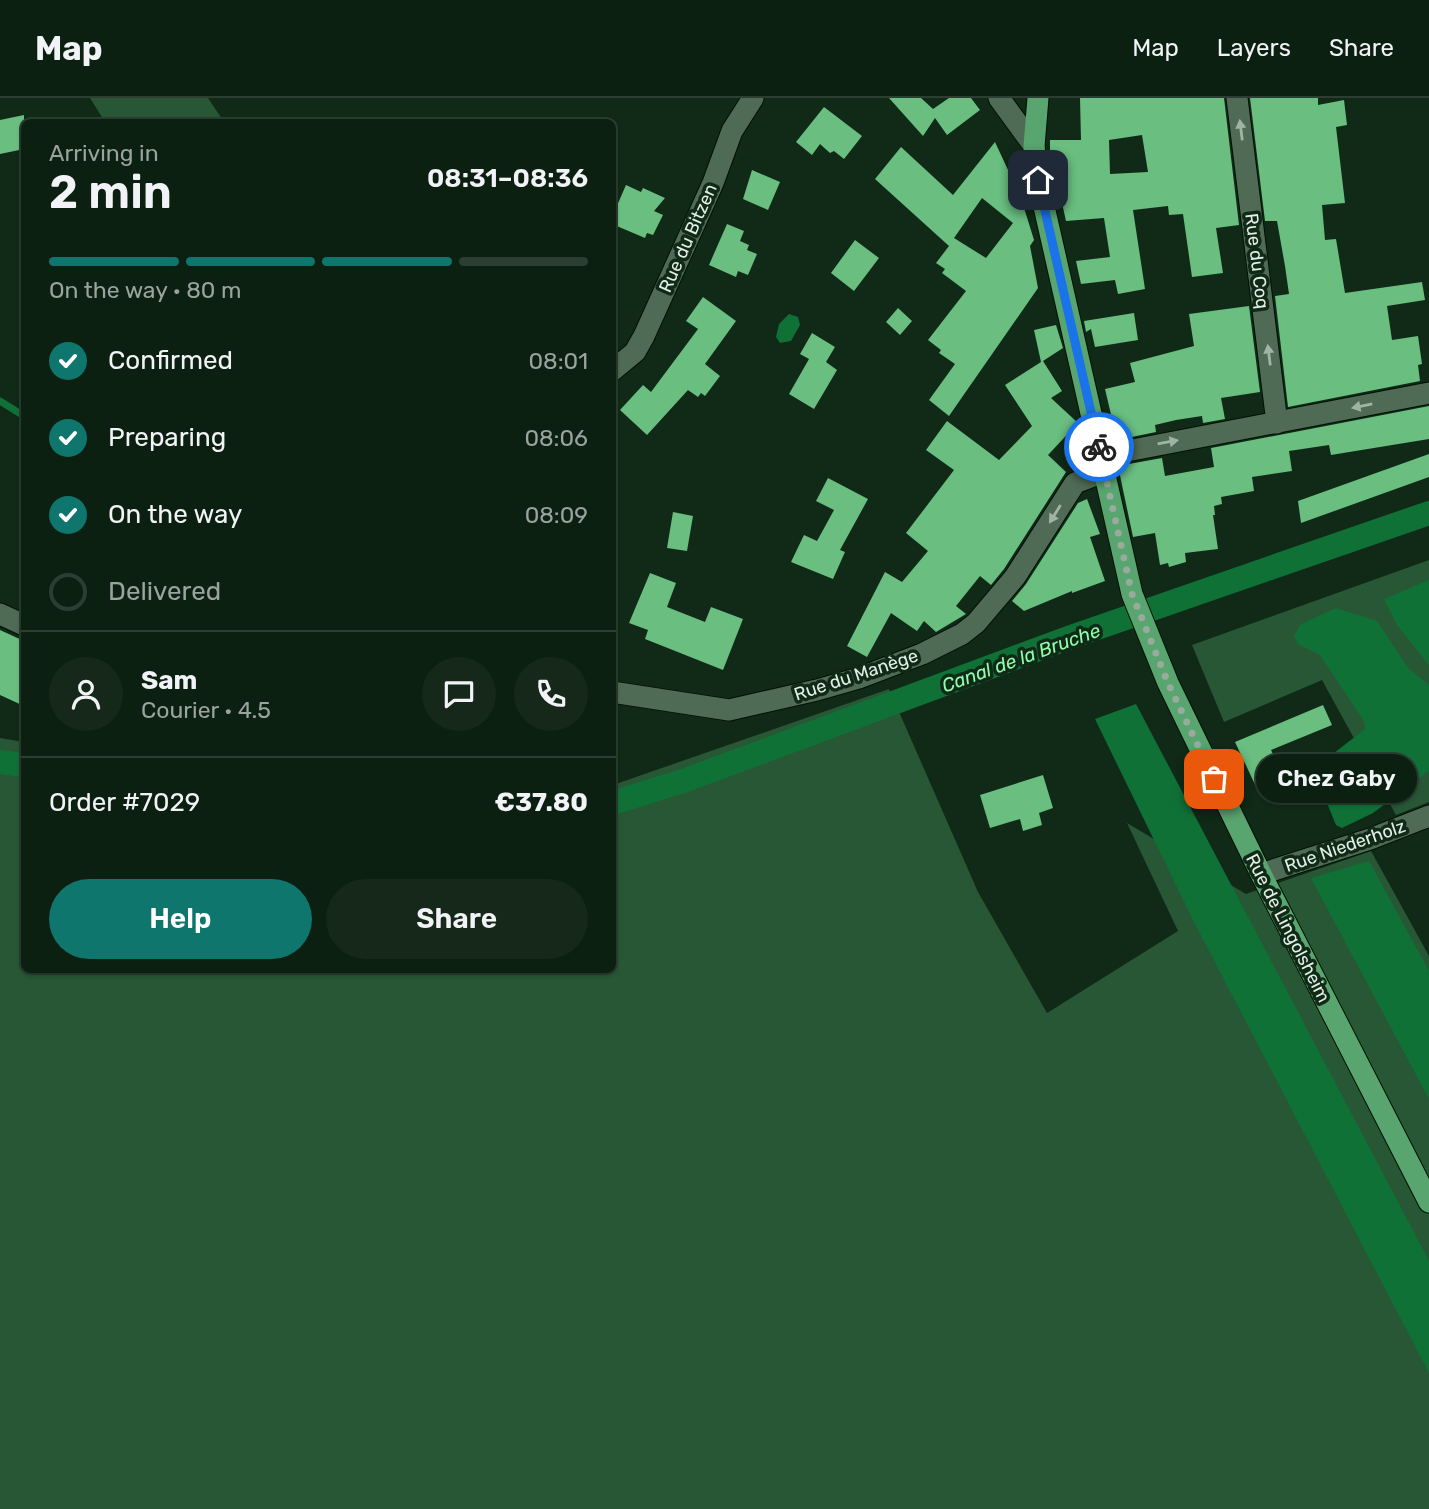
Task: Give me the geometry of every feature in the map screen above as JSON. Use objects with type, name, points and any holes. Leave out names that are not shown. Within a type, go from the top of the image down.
[{"type":"main road","name":"Rue de Lingolsheim","points":[[1038,98],[1034,146],[1038,180],[1132,594],[1168,683],[1261,874],[1429,1202]]},
{"type":"street","name":"Rue du Bitzen","points":[[616,368],[635,352],[644,336],[713,183],[732,131],[753,98]]},
{"type":"street","points":[[999,98],[1034,146]]},
{"type":"street","name":"Rue du Coq","points":[[1237,98],[1277,423]]},
{"type":"street","points":[[1103,464],[1277,423],[1429,393]]},
{"type":"street","name":"Rue du Manège","points":[[616,693],[729,710],[859,678],[922,654],[976,623],[1015,577],[1075,483],[1103,464]]},
{"type":"street","points":[[0,614],[21,624]]},
{"type":"street","name":"Rue Niederholz","points":[[1261,874],[1370,839],[1429,816]]},
{"type":"shaded area","points":[[90,98],[208,98],[222,119],[103,119]]},
{"type":"shaded area","points":[[789,314],[798,317],[800,325],[791,341],[780,343],[776,337],[779,324]]},
{"type":"shaded area","points":[[1429,560],[1429,802],[1396,815],[1322,680],[1224,722],[1192,645]]},
{"type":"shaded area","points":[[1429,580],[1429,665],[1397,625],[1384,599]]},
{"type":"shaded area","points":[[1336,608],[1377,621],[1408,668],[1429,685],[1429,771],[1373,813],[1342,828],[1336,825],[1316,776],[1316,767],[1365,729],[1364,721],[1320,655],[1298,644],[1294,636],[1301,624]]},
{"type":"shaded area","points":[[889,689],[978,892],[1047,1013],[1178,931],[1127,823],[1246,894],[1371,851],[1429,956],[1429,1509],[0,1509],[0,738],[21,742],[21,973],[616,973],[616,784]]},
{"type":"shaded area","points":[[1136,704],[1429,1261],[1429,1373],[1194,922],[1095,719]]},
{"type":"shaded area","points":[[1369,861],[1429,971],[1429,1099],[1311,878]]},
{"type":"building","points":[[889,98],[921,98],[933,109],[949,98],[971,98],[980,110],[947,135],[935,118],[923,136]]},
{"type":"building","points":[[1080,98],[1224,98],[1239,225],[1216,228],[1223,273],[1192,277],[1183,214],[1169,215],[1168,206],[1133,210],[1145,289],[1118,294],[1115,280],[1081,284],[1076,261],[1110,257],[1104,218],[1066,221],[1050,140],[1081,140]],"holes":[[[1142,135],[1148,172],[1110,174],[1109,140]]]},
{"type":"building","points":[[1250,98],[1318,98],[1318,105],[1344,100],[1347,125],[1336,127],[1345,203],[1322,205],[1325,240],[1336,239],[1345,293],[1422,282],[1425,300],[1387,306],[1392,340],[1418,336],[1422,364],[1418,365],[1420,381],[1288,407],[1275,296],[1289,294],[1277,221],[1265,221]]},
{"type":"building","points":[[824,107],[862,136],[844,159],[834,151],[830,153],[820,144],[812,155],[796,142]]},
{"type":"building","points":[[24,115],[24,119],[21,119],[21,150],[0,154],[0,120]]},
{"type":"building","points":[[995,142],[1021,198],[1034,240],[1030,246],[1038,288],[949,416],[929,400],[955,364],[939,353],[941,350],[928,340],[966,291],[942,273],[945,269],[936,263],[949,246],[875,179],[901,147],[953,195]],"holes":[[[982,198],[1013,223],[986,258],[954,238]]]},
{"type":"building","points":[[752,170],[780,182],[768,210],[743,199]]},
{"type":"building","points":[[626,185],[641,192],[643,188],[665,198],[654,211],[663,215],[653,235],[647,233],[645,238],[616,226],[616,208]]},
{"type":"building","points":[[727,224],[744,231],[740,241],[749,245],[747,250],[757,254],[748,275],[738,271],[736,277],[709,265]]},
{"type":"building","points":[[855,240],[879,258],[854,291],[831,273]]},
{"type":"building","points":[[703,297],[736,321],[705,364],[720,376],[705,396],[701,393],[698,397],[688,390],[647,435],[620,410],[643,385],[651,392],[698,329],[686,321]]},
{"type":"building","points":[[1249,306],[1260,392],[1221,398],[1225,419],[1203,423],[1202,416],[1176,420],[1155,425],[1156,432],[1117,440],[1105,389],[1135,382],[1130,363],[1194,346],[1189,314]]},
{"type":"building","points":[[898,308],[912,321],[900,335],[886,322]]},
{"type":"building","points":[[1134,313],[1138,340],[1095,347],[1091,329],[1086,332],[1084,321]]},
{"type":"building","points":[[1056,325],[1063,348],[1043,361],[1062,391],[1051,398],[1078,423],[1048,455],[1066,472],[1004,569],[991,585],[980,576],[956,606],[966,614],[936,632],[924,621],[917,631],[891,613],[867,657],[847,646],[885,572],[902,582],[928,551],[906,533],[954,470],[926,450],[947,421],[999,460],[1032,426],[1005,385],[1041,362],[1034,330]]},
{"type":"building","points":[[812,333],[835,347],[826,362],[837,370],[814,409],[789,394],[809,359],[800,354]]},
{"type":"building","points":[[1429,406],[1429,439],[1331,455],[1329,445],[1289,451],[1292,471],[1252,477],[1254,491],[1221,497],[1222,504],[1214,506],[1213,515],[1218,549],[1185,553],[1186,562],[1169,567],[1168,563],[1160,565],[1155,533],[1133,537],[1118,466],[1162,458],[1165,476],[1214,467],[1211,448]]},
{"type":"building","points":[[1429,454],[1429,477],[1301,523],[1298,501]]},
{"type":"building","points":[[828,478],[868,499],[840,550],[845,552],[833,579],[791,562],[804,535],[817,541],[834,510],[816,501]]},
{"type":"building","points":[[1087,499],[1100,534],[1090,537],[1105,581],[1024,611],[1012,601],[1026,584],[1078,503]]},
{"type":"building","points":[[673,512],[693,516],[687,551],[667,548]]},
{"type":"building","points":[[650,573],[676,583],[667,607],[705,622],[711,607],[743,619],[723,670],[645,639],[648,630],[629,623]]},
{"type":"building","points":[[0,630],[21,640],[21,705],[0,695]]},
{"type":"building","points":[[1323,705],[1332,725],[1271,750],[1286,780],[1259,793],[1235,742]]},
{"type":"building","points":[[1043,775],[1053,808],[1039,813],[1042,825],[1023,831],[1020,819],[990,828],[980,795]]},
{"type":"waterway","points":[[0,401],[21,414]]},
{"type":"waterway","name":"Canal de la Bruche","points":[[616,802],[683,781],[1071,637],[1429,513]]},
{"type":"waterway","name":"Canal de la Bruche","points":[[0,762],[21,765]]},
{"type":"way so far","points":[[1099,447],[1117,538],[1132,594],[1168,683],[1214,779]]},
{"type":"place","name":"Chez Gaby","points":[[1214,779]]},
{"type":"route","points":[[1038,180],[1099,447]]}]
